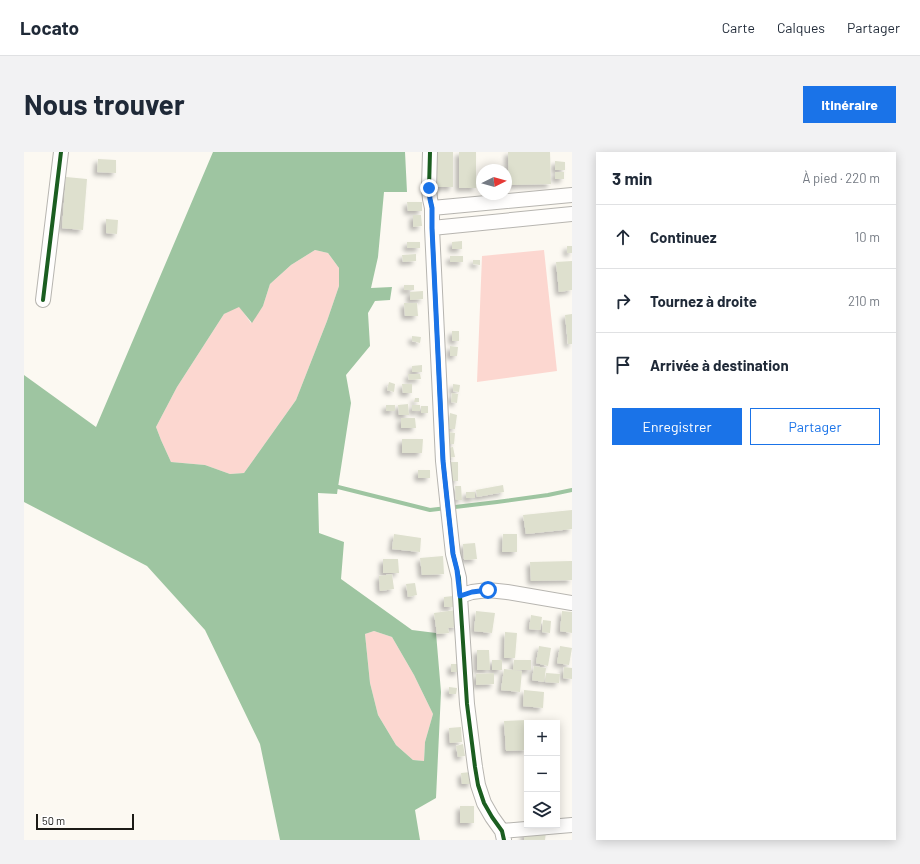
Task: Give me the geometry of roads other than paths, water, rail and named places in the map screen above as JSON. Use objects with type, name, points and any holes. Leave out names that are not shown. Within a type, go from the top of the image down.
[{"type":"street","points":[[43,300],[61,152]]},
{"type":"street","points":[[430,152],[429,188],[432,208],[443,461],[453,554],[457,570],[460,596],[467,704],[474,767],[478,786],[484,803],[503,835],[572,826]]},
{"type":"street","points":[[432,208],[572,195]]},
{"type":"street","points":[[432,228],[572,214]]},
{"type":"street","points":[[460,596],[472,592],[488,590],[572,603]]},
{"type":"waterway","points":[[338,487],[430,510],[548,495],[572,490]]}]
